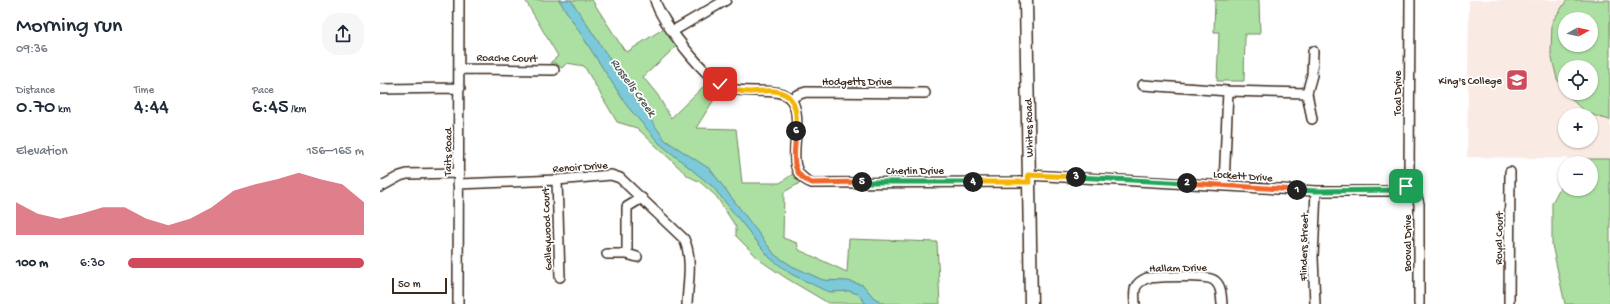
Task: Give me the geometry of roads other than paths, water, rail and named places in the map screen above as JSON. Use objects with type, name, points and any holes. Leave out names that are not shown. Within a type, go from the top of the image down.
[{"type":"street","name":"Taits Road","points":[[458,304],[460,88],[459,0]]},
{"type":"street","points":[[655,0],[658,10],[709,76],[728,88],[743,91],[779,92],[791,99]]},
{"type":"street","points":[[673,31],[726,0]]},
{"type":"street","name":"Whites Road","points":[[1026,0],[1031,304]]},
{"type":"street","name":"Toal Drive","points":[[1406,186],[1409,176],[1410,0]]},
{"type":"street","points":[[1312,119],[1307,93],[1312,75],[1313,51]]},
{"type":"street","name":"Roache Court","points":[[460,68],[554,70]]},
{"type":"street","points":[[1143,85],[1228,91],[1307,93]]},
{"type":"street","points":[[380,89],[460,88]]},
{"type":"street","points":[[1224,185],[1228,91]]},
{"type":"street","name":"Hodgetts Drive","points":[[791,99],[806,92],[924,93]]},
{"type":"street","name":"Cherlin Drive","points":[[791,99],[796,114],[795,165],[800,177],[809,182],[1028,178]]},
{"type":"street","name":"Royal Court","points":[[1509,304],[1510,172]]},
{"type":"street","points":[[380,187],[406,174],[459,174]]},
{"type":"street","name":"Renoir Drive","points":[[458,184],[557,180],[611,175],[624,181],[679,234],[686,244],[689,260],[687,304]]},
{"type":"street","name":"Lockett Drive","points":[[1028,178],[1224,185],[1316,191],[1399,190],[1406,186]]},
{"type":"street","name":"Galleywood Court","points":[[557,180],[560,277]]},
{"type":"street","name":"Booval Drive","points":[[1406,186],[1417,197],[1419,204],[1419,304]]},
{"type":"street","name":"Flinders Street","points":[[1315,304],[1313,258],[1316,191]]},
{"type":"street","points":[[627,254],[627,207],[642,198]]},
{"type":"street","points":[[608,254],[627,254],[637,257]]},
{"type":"street","name":"Hallam Drive","points":[[1135,304],[1134,292],[1136,285],[1141,281],[1157,278],[1207,277],[1217,282],[1220,288],[1222,304]]},
{"type":"water","points":[[559,0],[571,0],[634,96],[665,140],[710,169],[775,255],[792,266],[823,280],[848,281],[863,285],[874,298],[886,304],[866,304],[858,294],[849,291],[830,292],[824,290],[791,274],[770,258],[713,187],[659,143],[627,106]]},
{"type":"place","name":"King's College","points":[[1517,80]]},
{"type":"water label","name":"Russells Creek","points":[[634,87]]}]
